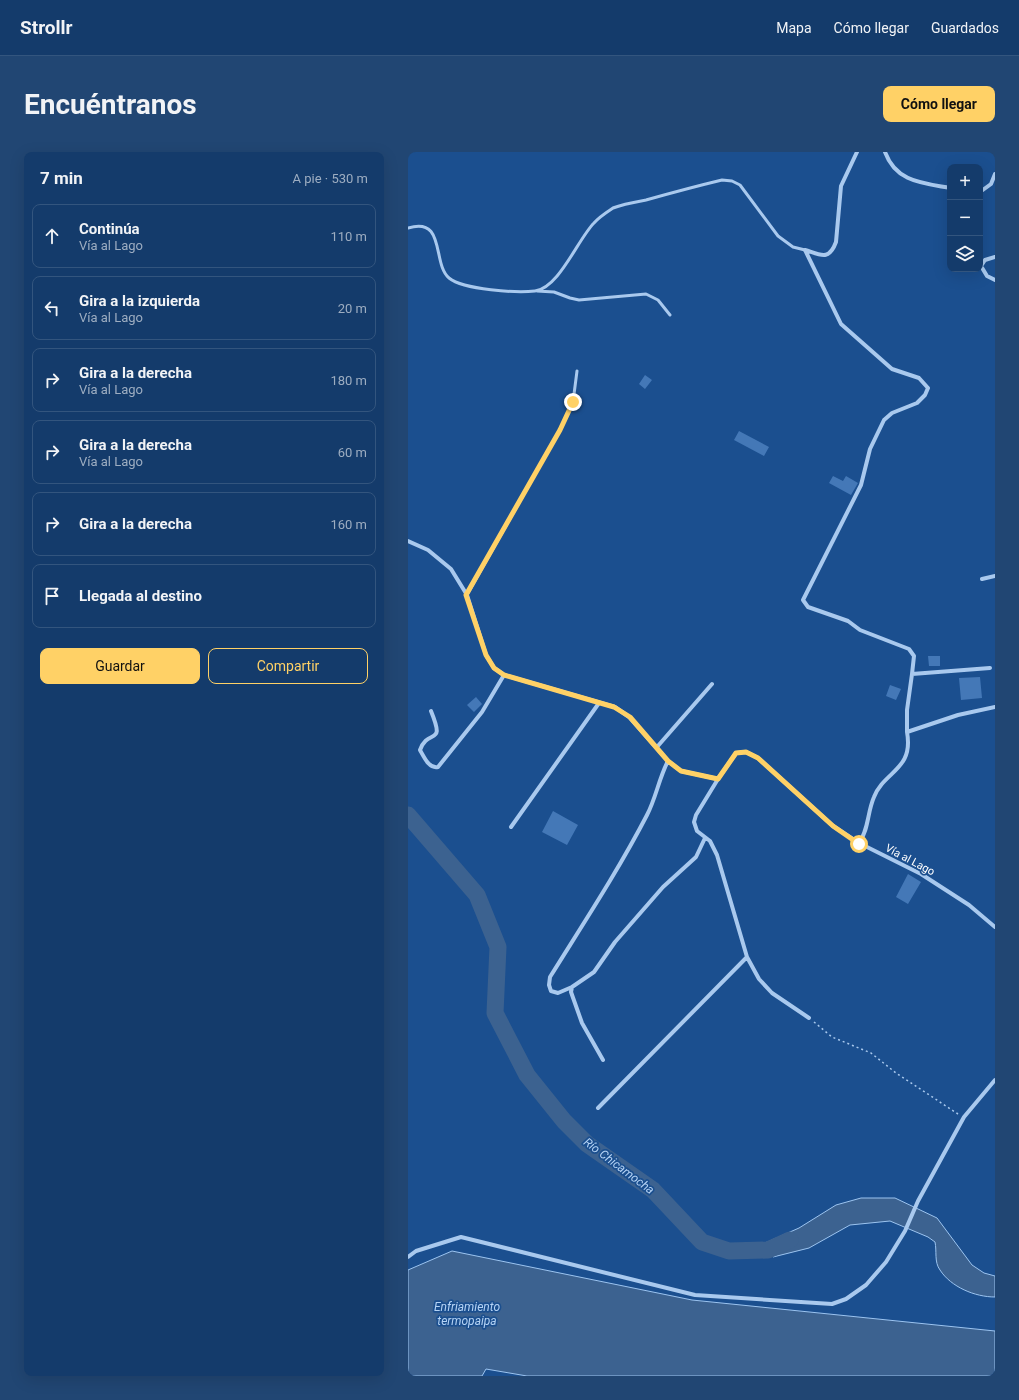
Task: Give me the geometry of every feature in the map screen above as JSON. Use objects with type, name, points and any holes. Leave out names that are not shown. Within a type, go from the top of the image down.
[{"type":"street","points":[[805,250],[823,255],[829,254],[833,249],[836,242],[841,186],[857,152]]},
{"type":"street","points":[[885,152],[889,162],[908,179],[947,187]]},
{"type":"street","points":[[983,190],[991,184],[995,174]]},
{"type":"street","points":[[805,250],[841,324],[892,369],[920,378],[928,388],[925,395],[917,403],[892,413],[884,420],[870,450],[861,485],[803,600],[808,607],[848,622],[860,630],[909,649],[914,656],[907,710],[907,749],[904,760],[899,768],[880,787],[873,798],[866,831],[859,844]]},
{"type":"street","points":[[995,257],[986,260],[981,266],[987,276],[995,280]]},
{"type":"street","points":[[408,541],[428,550],[451,569],[466,595],[486,655],[494,668],[504,675],[614,707],[630,717],[668,761],[681,771],[718,779]]},
{"type":"street","points":[[982,579],[995,576]]},
{"type":"street","points":[[912,674],[990,668]]},
{"type":"street","points":[[431,711],[438,728],[436,736],[426,740],[420,750],[434,768],[438,766],[482,712],[504,675]]},
{"type":"street","points":[[656,747],[712,684]]},
{"type":"street","points":[[511,827],[599,703]]},
{"type":"street","points":[[907,732],[958,715],[995,707]]},
{"type":"street","name":"Vía al Lago","points":[[809,1018],[772,993],[759,979],[747,957],[717,855],[710,841],[696,831],[694,822],[696,815],[736,753],[746,752],[758,758],[833,826],[859,844],[921,874],[968,905],[995,927]]},
{"type":"street","points":[[668,761],[661,774],[648,814],[550,977],[549,985],[551,991],[558,993],[572,987],[594,972],[615,942],[663,887],[696,857],[705,838]]},
{"type":"street","points":[[598,1108],[747,957]]},
{"type":"street","points":[[572,987],[571,992],[582,1023],[603,1060]]},
{"type":"street","points":[[408,1257],[416,1251],[461,1237],[695,1295],[832,1304],[846,1299],[866,1285],[886,1262],[905,1230],[918,1201],[964,1117],[995,1080]]},
{"type":"lane","points":[[537,291],[548,284],[557,275],[593,223],[614,208],[722,180],[732,181],[740,185],[778,236],[793,247],[805,250]]},
{"type":"lane","points":[[408,228],[421,226],[431,232],[436,238],[442,268],[448,278],[457,283],[473,288],[554,292],[580,300],[646,294],[658,300],[670,315]]},
{"type":"lane","points":[[466,595],[560,430],[573,402],[577,371]]},
{"type":"path","points":[[809,1018],[832,1037],[871,1053],[896,1073],[964,1117]]},
{"type":"water","points":[[861,1198],[895,1198],[937,1218],[972,1265],[984,1273],[995,1276],[995,1297],[987,1297],[972,1293],[950,1281],[938,1267],[935,1242],[928,1237],[890,1221],[850,1225],[809,1248],[773,1257],[765,1243],[799,1228],[836,1205]]},
{"type":"water","name":"Enfriamiento termopaipa","points":[[452,1251],[692,1300],[995,1331],[995,1376],[527,1376],[486,1369],[482,1376],[408,1376],[408,1270]]},
{"type":"building","points":[[645,375],[652,380],[645,389],[639,384]]},
{"type":"building","points":[[739,431],[769,447],[764,456],[734,440]]},
{"type":"building","points":[[833,476],[843,481],[846,476],[858,483],[851,495],[829,483]]},
{"type":"building","points":[[928,656],[940,656],[940,666],[929,666]]},
{"type":"building","points":[[980,677],[982,698],[961,700],[959,678]]},
{"type":"building","points":[[890,685],[901,689],[896,700],[886,696]]},
{"type":"building","points":[[476,697],[482,704],[474,712],[467,705]]},
{"type":"building","points":[[553,811],[578,825],[567,845],[542,832]]},
{"type":"building","points":[[908,874],[921,882],[908,904],[896,897]]},
{"type":"waterway","name":"Río Chicamocha","points":[[408,815],[477,895],[498,947],[495,1013],[527,1075],[564,1121],[587,1144],[653,1190],[702,1242],[729,1251],[768,1250],[790,1240]]},
{"type":"route","points":[[573,402],[560,430],[466,595],[486,655],[494,668],[504,675],[614,707],[630,717],[668,761],[681,771],[693,775],[718,779],[736,753],[746,752],[758,758],[833,826],[859,844]]}]
